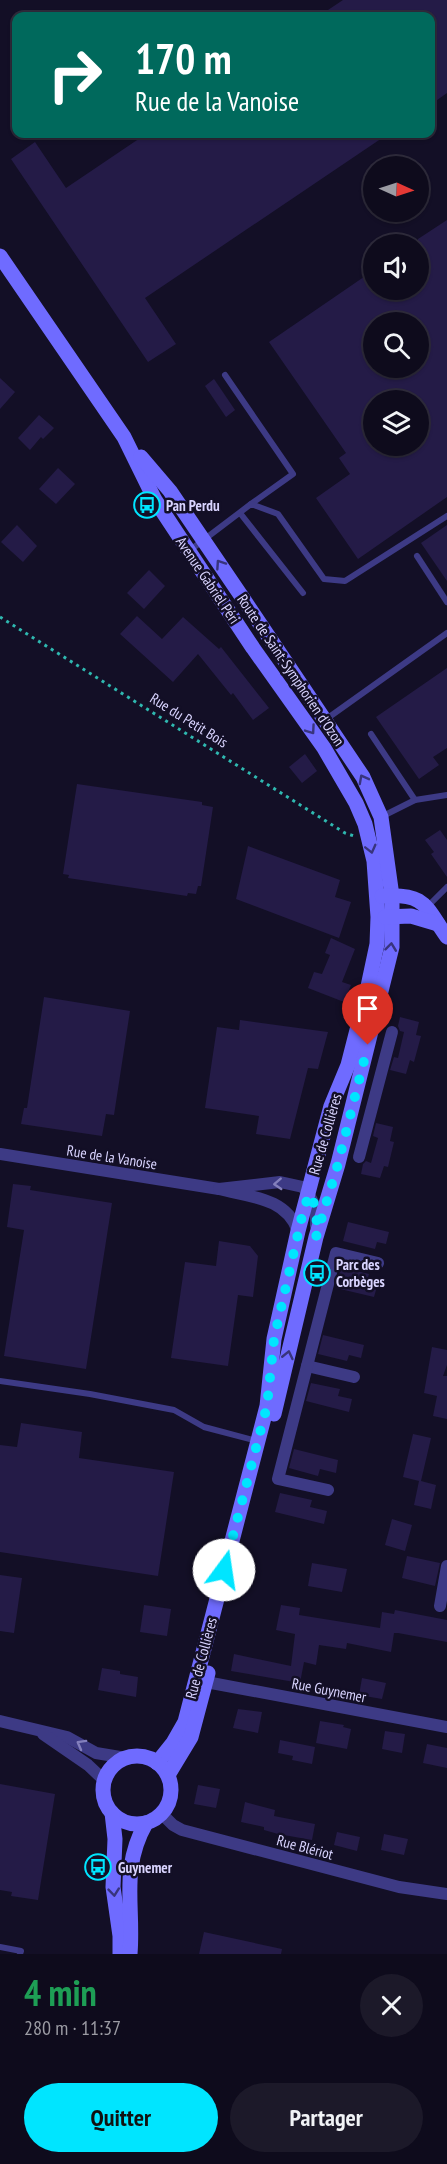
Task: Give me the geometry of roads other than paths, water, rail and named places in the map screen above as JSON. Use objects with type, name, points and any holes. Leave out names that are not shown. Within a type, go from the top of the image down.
[{"type":"main road","name":"Avenue Gabriel Péri","points":[[0,256],[124,437],[155,500],[253,648],[324,748],[350,793],[366,828],[385,896]]},
{"type":"main road","name":"Route de Saint-Symphorien d'Ozon","points":[[124,437],[170,491],[363,777],[381,817],[386,917]]},
{"type":"main road","points":[[253,648],[269,636]]},
{"type":"main road","points":[[385,896],[413,898],[428,906],[443,931]]},
{"type":"main road","points":[[386,917],[411,916],[443,931]]},
{"type":"main road","name":"Rue de Collières","points":[[162,1769],[191,1737],[206,1682],[276,1408],[316,1237],[338,1164],[393,947],[386,917]]},
{"type":"main road","name":"Rue de Collières","points":[[162,1769],[185,1722],[267,1406],[274,1339],[298,1231],[331,1106],[348,1065],[377,944],[386,917]]},
{"type":"main road","points":[[120,1954],[120,1936],[113,1887],[115,1839],[112,1813],[106,1803],[104,1792],[105,1781],[117,1763],[126,1758],[137,1757],[148,1758],[162,1769],[171,1795],[162,1814],[146,1823],[136,1839],[131,1857],[129,1884],[132,1935],[130,1954]]},
{"type":"main road","points":[[112,1813],[127,1823],[146,1823]]},
{"type":"street","points":[[359,1157],[392,1032]]},
{"type":"street","name":"Rue de Collières","points":[[357,1091],[375,1095]]},
{"type":"street","name":"Rue de la Vanoise","points":[[0,1154],[219,1189],[265,1199],[287,1211],[296,1223],[298,1231]]},
{"type":"street","name":"Rue de la Vanoise","points":[[219,1189],[280,1182],[303,1187],[309,1194]]},
{"type":"street","points":[[309,1194],[317,1214],[316,1237]]},
{"type":"street","points":[[328,1490],[278,1479],[336,1253],[378,1263]]},
{"type":"street","points":[[300,1303],[321,1309]]},
{"type":"street","points":[[307,1366],[354,1377]]},
{"type":"street","points":[[440,1606],[447,1566]]},
{"type":"street","name":"Rue Guynemer","points":[[206,1682],[447,1726]]},
{"type":"street","points":[[0,1721],[67,1737],[96,1752],[126,1758]]},
{"type":"street","points":[[35,1728],[88,1765],[105,1781]]},
{"type":"street","name":"Rue Blériot","points":[[162,1814],[182,1830],[399,1887],[447,1894]]},
{"type":"lane","points":[[189,551],[293,474],[225,375]]},
{"type":"lane","points":[[251,504],[278,514],[324,579],[345,581],[447,516]]},
{"type":"lane","points":[[240,513],[303,593]]},
{"type":"lane","points":[[417,556],[447,602]]},
{"type":"lane","points":[[325,721],[447,633]]},
{"type":"lane","points":[[371,734],[416,800]]},
{"type":"lane","points":[[366,828],[381,817],[416,800],[447,795]]},
{"type":"lane","points":[[428,906],[447,887]]},
{"type":"lane","points":[[0,1381],[90,1394],[174,1410],[204,1427],[258,1441]]},
{"type":"lane","points":[[0,1947],[21,1951],[20,1954]]},
{"type":"place","name":"Pan Perdu","points":[[147,505]]},
{"type":"place","name":"Parc des Corbèges","points":[[317,1273]]},
{"type":"place","name":"Guynemer","points":[[98,1867]]}]
